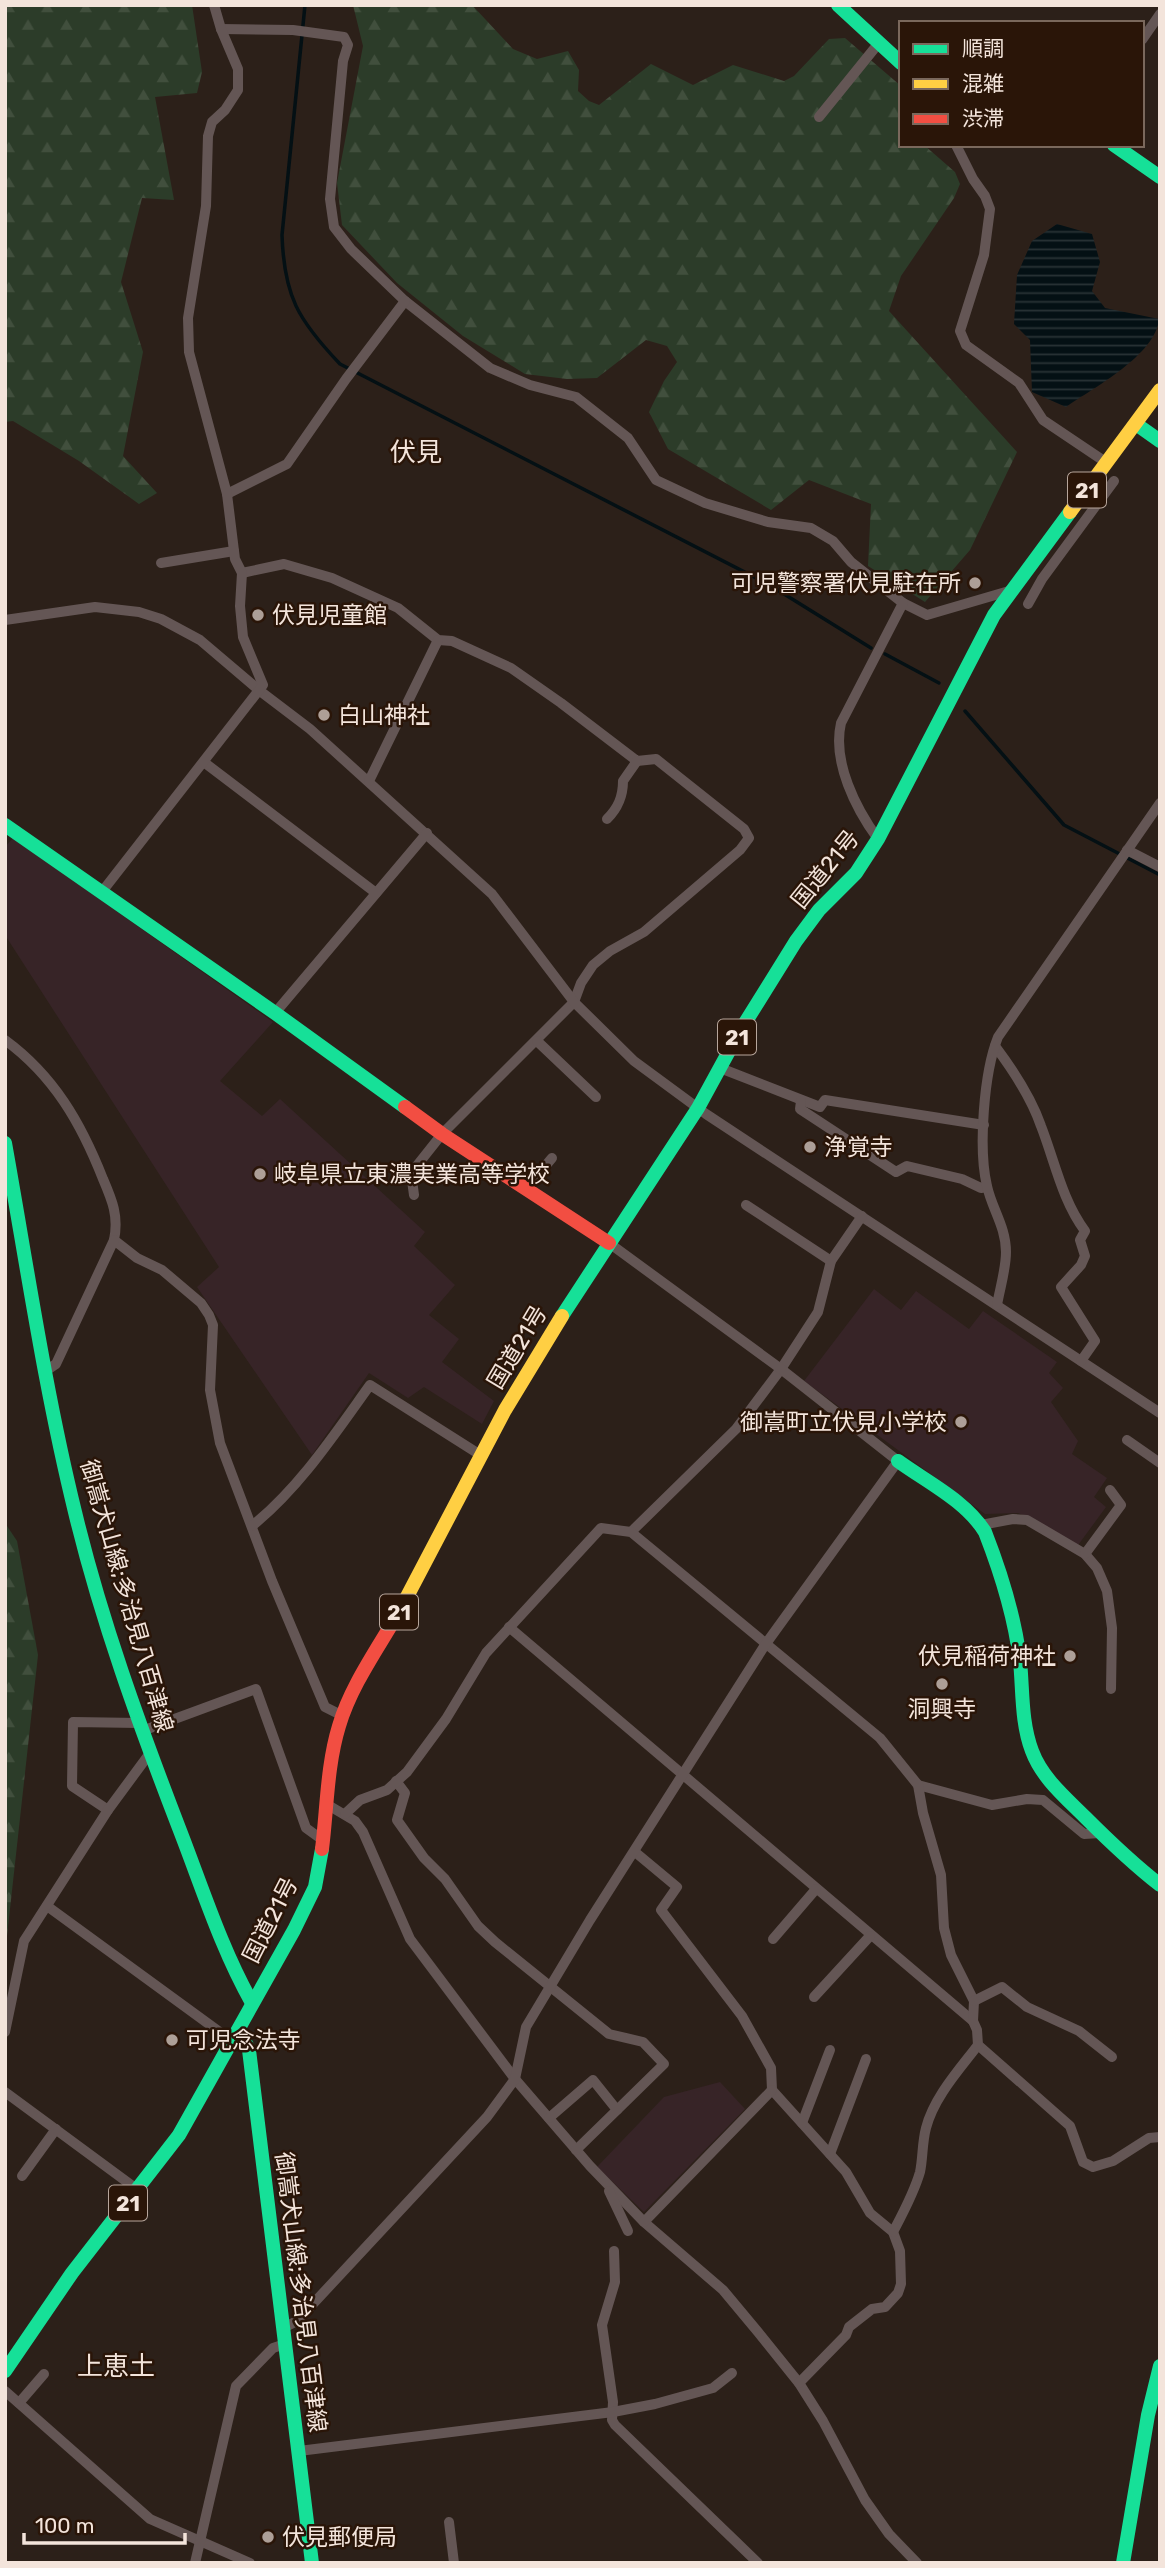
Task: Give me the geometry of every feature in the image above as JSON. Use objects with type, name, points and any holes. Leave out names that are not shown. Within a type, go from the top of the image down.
[{"type":"main road","points":[[838,5],[899,61]]},
{"type":"main road","points":[[1117,147],[1160,177]]},
{"type":"main road","name":"国道21号","points":[[5,2371],[72,2273],[179,2135],[310,1898],[320,1867],[333,1753],[343,1716],[353,1692],[419,1576],[512,1399],[608,1243],[698,1108],[740,1031],[796,941],[819,910],[856,873],[878,839],[978,642],[1012,590],[1160,390]]},
{"type":"main road","points":[[1136,424],[1160,441]]},
{"type":"main road","points":[[7,830],[275,1013],[442,1134],[608,1243]]},
{"type":"main road","name":"御嵩犬山線;多治見八百津線","points":[[5,1143],[61,1451],[88,1561],[149,1753],[234,1970],[252,2003]]},
{"type":"main road","points":[[898,1461],[958,1503],[981,1525],[1014,1627],[1020,1657],[1024,1713],[1032,1751],[1047,1780],[1128,1862],[1160,1885]]},
{"type":"main road","name":"御嵩犬山線;多治見八百津線","points":[[236,2035],[248,2050],[312,2563]]},
{"type":"main road","points":[[1123,2563],[1132,2527],[1149,2404],[1160,2366]]},
{"type":"street","points":[[101,893],[205,763],[263,685],[243,636],[240,622],[242,573],[235,559],[227,495],[189,352],[188,318],[206,206],[208,136],[212,122],[225,110],[238,90],[238,69],[214,5]]},
{"type":"street","points":[[1144,37],[1160,14]]},
{"type":"street","points":[[221,29],[293,30],[344,37],[348,45],[344,61],[330,199],[334,227],[351,249],[405,301],[490,368],[530,385],[576,397],[628,438],[656,480],[705,503],[768,522],[811,528],[833,541],[850,562],[903,603],[927,615],[1012,590]]},
{"type":"street","points":[[819,117],[878,44]]},
{"type":"street","points":[[957,147],[990,209],[984,255],[960,331],[966,345],[1019,383],[1043,420],[1107,463]]},
{"type":"street","points":[[227,495],[287,464],[405,301]]},
{"type":"street","points":[[1028,604],[1042,579],[1114,481]]},
{"type":"street","points":[[161,564],[234,551]]},
{"type":"street","points":[[242,573],[284,564],[332,578],[398,608],[438,640],[452,641],[511,668],[637,761],[656,759],[744,829],[749,838],[740,850],[644,932],[610,951],[593,965],[581,982],[574,1002],[442,1134],[411,1173],[414,1195]]},
{"type":"street","points":[[878,839],[855,800],[845,774],[839,734],[841,723],[903,603]]},
{"type":"street","points":[[5,620],[95,607],[139,612],[161,619],[201,640],[260,691],[310,729],[492,894],[574,1002],[634,1061],[698,1108],[1160,1413]]},
{"type":"street","points":[[369,781],[438,640]]},
{"type":"street","points":[[607,819],[617,810],[623,791],[622,781],[637,761]]},
{"type":"street","points":[[205,763],[376,892]]},
{"type":"street","points":[[997,1305],[1006,1254],[1001,1221],[987,1188],[984,1168],[989,1060],[1006,1025],[1160,803]]},
{"type":"street","points":[[275,1013],[427,833]]},
{"type":"street","points":[[1128,850],[1160,866]]},
{"type":"street","points":[[5,1040],[35,1065],[64,1100],[89,1142],[116,1212],[114,1240],[56,1364],[47,1370]]},
{"type":"street","points":[[537,1041],[596,1097]]},
{"type":"street","points":[[995,1046],[1015,1073],[1041,1123],[1072,1214],[1085,1231],[1080,1240],[1085,1256],[1081,1265],[1061,1287],[1095,1341],[1081,1361]]},
{"type":"street","points":[[720,1068],[820,1107],[825,1100],[984,1125]]},
{"type":"street","points":[[801,1101],[800,1109],[896,1172],[907,1166],[987,1188]]},
{"type":"street","points":[[526,1189],[552,1158]]},
{"type":"street","points":[[746,1205],[831,1261]]},
{"type":"street","points":[[631,1532],[736,1429],[781,1369],[818,1312],[831,1261],[862,1216]]},
{"type":"street","points":[[114,1240],[137,1258],[162,1270],[201,1303],[214,1325],[210,1390],[220,1443],[297,1643],[325,1707],[343,1716]]},
{"type":"street","points":[[283,2328],[297,2321],[487,2117],[514,2079],[526,2027],[550,1985],[765,1645],[898,1461],[781,1369],[608,1243]]},
{"type":"street","points":[[252,1525],[266,1515],[311,1466],[370,1385],[482,1456]]},
{"type":"street","points":[[1127,1440],[1160,1463]]},
{"type":"street","points":[[1086,1554],[1121,1505],[1110,1490]]},
{"type":"street","points":[[981,1525],[1013,1519],[1027,1520],[1086,1554],[1097,1568],[1107,1591],[1112,1628],[1111,1689]]},
{"type":"street","points":[[345,1814],[360,1800],[387,1790],[407,1772],[446,1719],[486,1653],[601,1528],[631,1532],[880,1738],[918,1785],[940,1875],[944,1928],[951,1955],[974,2001],[973,2021]]},
{"type":"street","points":[[509,1627],[973,2021],[978,2045],[948,2084],[934,2108],[926,2129],[915,2186],[893,2232]]},
{"type":"street","points":[[108,1810],[72,1786],[73,1722],[141,1727],[256,1689],[306,1828],[324,1841]]},
{"type":"street","points":[[5,2032],[24,1941],[108,1810],[149,1753]]},
{"type":"street","points":[[397,1781],[405,1793],[397,1820],[478,1926],[609,2034],[643,2042],[664,2064],[576,2150]]},
{"type":"street","points":[[918,1785],[992,1805],[1027,1799],[1043,1800],[1084,1835],[1100,1833]]},
{"type":"street","points":[[328,1805],[355,1821],[363,1832],[410,1939],[514,2079],[644,2222],[723,2290],[799,2383],[823,2421],[865,2500],[890,2534],[917,2563]]},
{"type":"street","points":[[635,1852],[677,1887],[661,1910],[742,2016],[771,2068],[772,2090],[846,2172],[870,2213],[893,2232],[900,2251],[901,2284],[898,2293],[885,2307],[872,2309],[849,2327],[846,2335],[799,2383]]},
{"type":"street","points":[[773,1939],[816,1889]]},
{"type":"street","points":[[47,1906],[236,2035]]},
{"type":"street","points":[[814,1997],[870,1936]]},
{"type":"street","points":[[974,2001],[1002,1986],[1027,2007],[1079,2031],[1112,2057]]},
{"type":"street","points":[[978,2045],[1070,2126],[1083,2162],[1093,2167],[1113,2161],[1149,2138],[1160,2137]]},
{"type":"street","points":[[802,2123],[830,2050]]},
{"type":"street","points":[[830,2154],[866,2059]]},
{"type":"street","points":[[549,2118],[593,2080],[617,2110]]},
{"type":"street","points":[[644,2222],[772,2090]]},
{"type":"street","points":[[5,2092],[138,2190]]},
{"type":"street","points":[[22,2176],[56,2129]]},
{"type":"street","points":[[605,2182],[628,2231]]},
{"type":"street","points":[[614,2251],[615,2282],[602,2325],[612,2420],[615,2426],[758,2563]]},
{"type":"street","points":[[195,2563],[236,2386],[273,2347],[285,2344]]},
{"type":"street","points":[[299,2451],[613,2412],[713,2388],[732,2373]]},
{"type":"street","points":[[19,2403],[44,2374]]},
{"type":"street","points":[[5,2391],[150,2518],[250,2563]]},
{"type":"street","points":[[449,2522],[454,2563]]},
{"type":"shaded area","points":[[1057,224],[1092,234],[1100,262],[1092,291],[1105,308],[1159,319],[1147,345],[1135,358],[1066,407],[1032,392],[1030,340],[1014,324],[1017,275],[1032,241]]},
{"type":"shaded area","name":"岐阜県立東濃実業高等学校","points":[[13,838],[273,1022],[220,1081],[262,1116],[280,1099],[425,1232],[414,1246],[455,1285],[429,1315],[459,1339],[442,1362],[494,1401],[482,1424],[424,1387],[408,1398],[369,1373],[312,1455],[197,1287],[219,1267],[5,935],[5,847]]},
{"type":"shaded area","name":"御嵩町立伏見小学校","points":[[874,1289],[901,1310],[916,1291],[969,1329],[983,1311],[1057,1362],[1049,1373],[1063,1388],[1051,1402],[1078,1441],[1072,1454],[1107,1478],[1094,1497],[1106,1507],[1076,1548],[1036,1521],[1018,1513],[985,1514],[804,1381]]},
{"type":"shaded area","points":[[720,2082],[745,2109],[644,2212],[597,2167],[664,2097]]},
{"type":"green space","points":[[5,5],[192,5],[202,72],[197,93],[155,97],[174,200],[142,198],[121,282],[143,352],[123,456],[157,493],[139,504],[79,461],[13,421],[5,422]]},
{"type":"green space","points":[[353,5],[472,5],[513,49],[537,59],[568,51],[579,70],[578,91],[589,101],[599,105],[651,64],[693,85],[733,65],[784,81],[794,76],[829,39],[845,38],[899,84],[899,147],[926,147],[955,172],[960,184],[954,198],[901,276],[889,311],[1017,452],[970,550],[925,602],[868,566],[871,504],[809,480],[771,510],[668,449],[649,412],[677,362],[667,346],[646,340],[597,378],[567,379],[525,374],[463,336],[397,283],[342,225],[337,183],[363,46]]},
{"type":"green space","points":[[5,1523],[17,1541],[38,1655],[5,1954]]},
{"type":"waterway","points":[[305,5],[282,235],[290,291],[313,334],[340,364],[768,584],[871,648]]},
{"type":"waterway","points":[[885,654],[939,683]]},
{"type":"waterway","points":[[965,711],[1064,825],[1160,875]]},
{"type":"traffic: fast","points":[[838,5],[899,61]]},
{"type":"traffic: fast","points":[[1117,147],[1160,177]]},
{"type":"traffic: fast","points":[[1136,424],[1160,441]]},
{"type":"traffic: fast","points":[[562,1316],[698,1108],[740,1031],[796,941],[819,910],[856,873],[878,839],[994,615],[1070,512]]},
{"type":"traffic: fast","points":[[5,825],[405,1107]]},
{"type":"traffic: fast","points":[[5,1143],[54,1420],[85,1552],[135,1711],[221,1939],[252,2003]]},
{"type":"traffic: fast","points":[[898,1461],[957,1501],[985,1532],[1011,1612],[1018,1645],[1026,1729],[1036,1761],[1062,1794],[1103,1835],[1160,1885]]},
{"type":"traffic: fast","points":[[5,2371],[72,2273],[179,2135],[294,1930],[315,1887],[322,1849]]},
{"type":"traffic: fast","points":[[239,2029],[249,2050],[312,2563]]},
{"type":"traffic: fast","points":[[1123,2563],[1148,2415],[1160,2366]]},
{"type":"traffic: slow","points":[[1070,512],[1160,390]]},
{"type":"traffic: slow","points":[[400,1610],[505,1410],[562,1316]]},
{"type":"traffic: jam","points":[[405,1107],[609,1243]]},
{"type":"traffic: jam","points":[[322,1849],[330,1772],[339,1726],[358,1681],[400,1610]]},
{"type":"place","name":"可児警察署伏見駐在所","points":[[975,583]]},
{"type":"place","name":"伏見児童館","points":[[258,615]]},
{"type":"place","name":"白山神社","points":[[324,715]]},
{"type":"place","name":"浄覚寺","points":[[810,1147]]},
{"type":"place","name":"岐阜県立東濃実業高等学校","points":[[260,1174]]},
{"type":"place","name":"御嵩町立伏見小学校","points":[[961,1422]]},
{"type":"place","name":"伏見稲荷神社","points":[[1070,1656]]},
{"type":"place","name":"洞興寺","points":[[942,1684]]},
{"type":"place","name":"可児念法寺","points":[[172,2040]]},
{"type":"place","name":"伏見郵便局","points":[[268,2537]]},
{"type":"district","name":"伏見","points":[[416,452]]},
{"type":"district","name":"上恵土","points":[[116,2366]]}]
